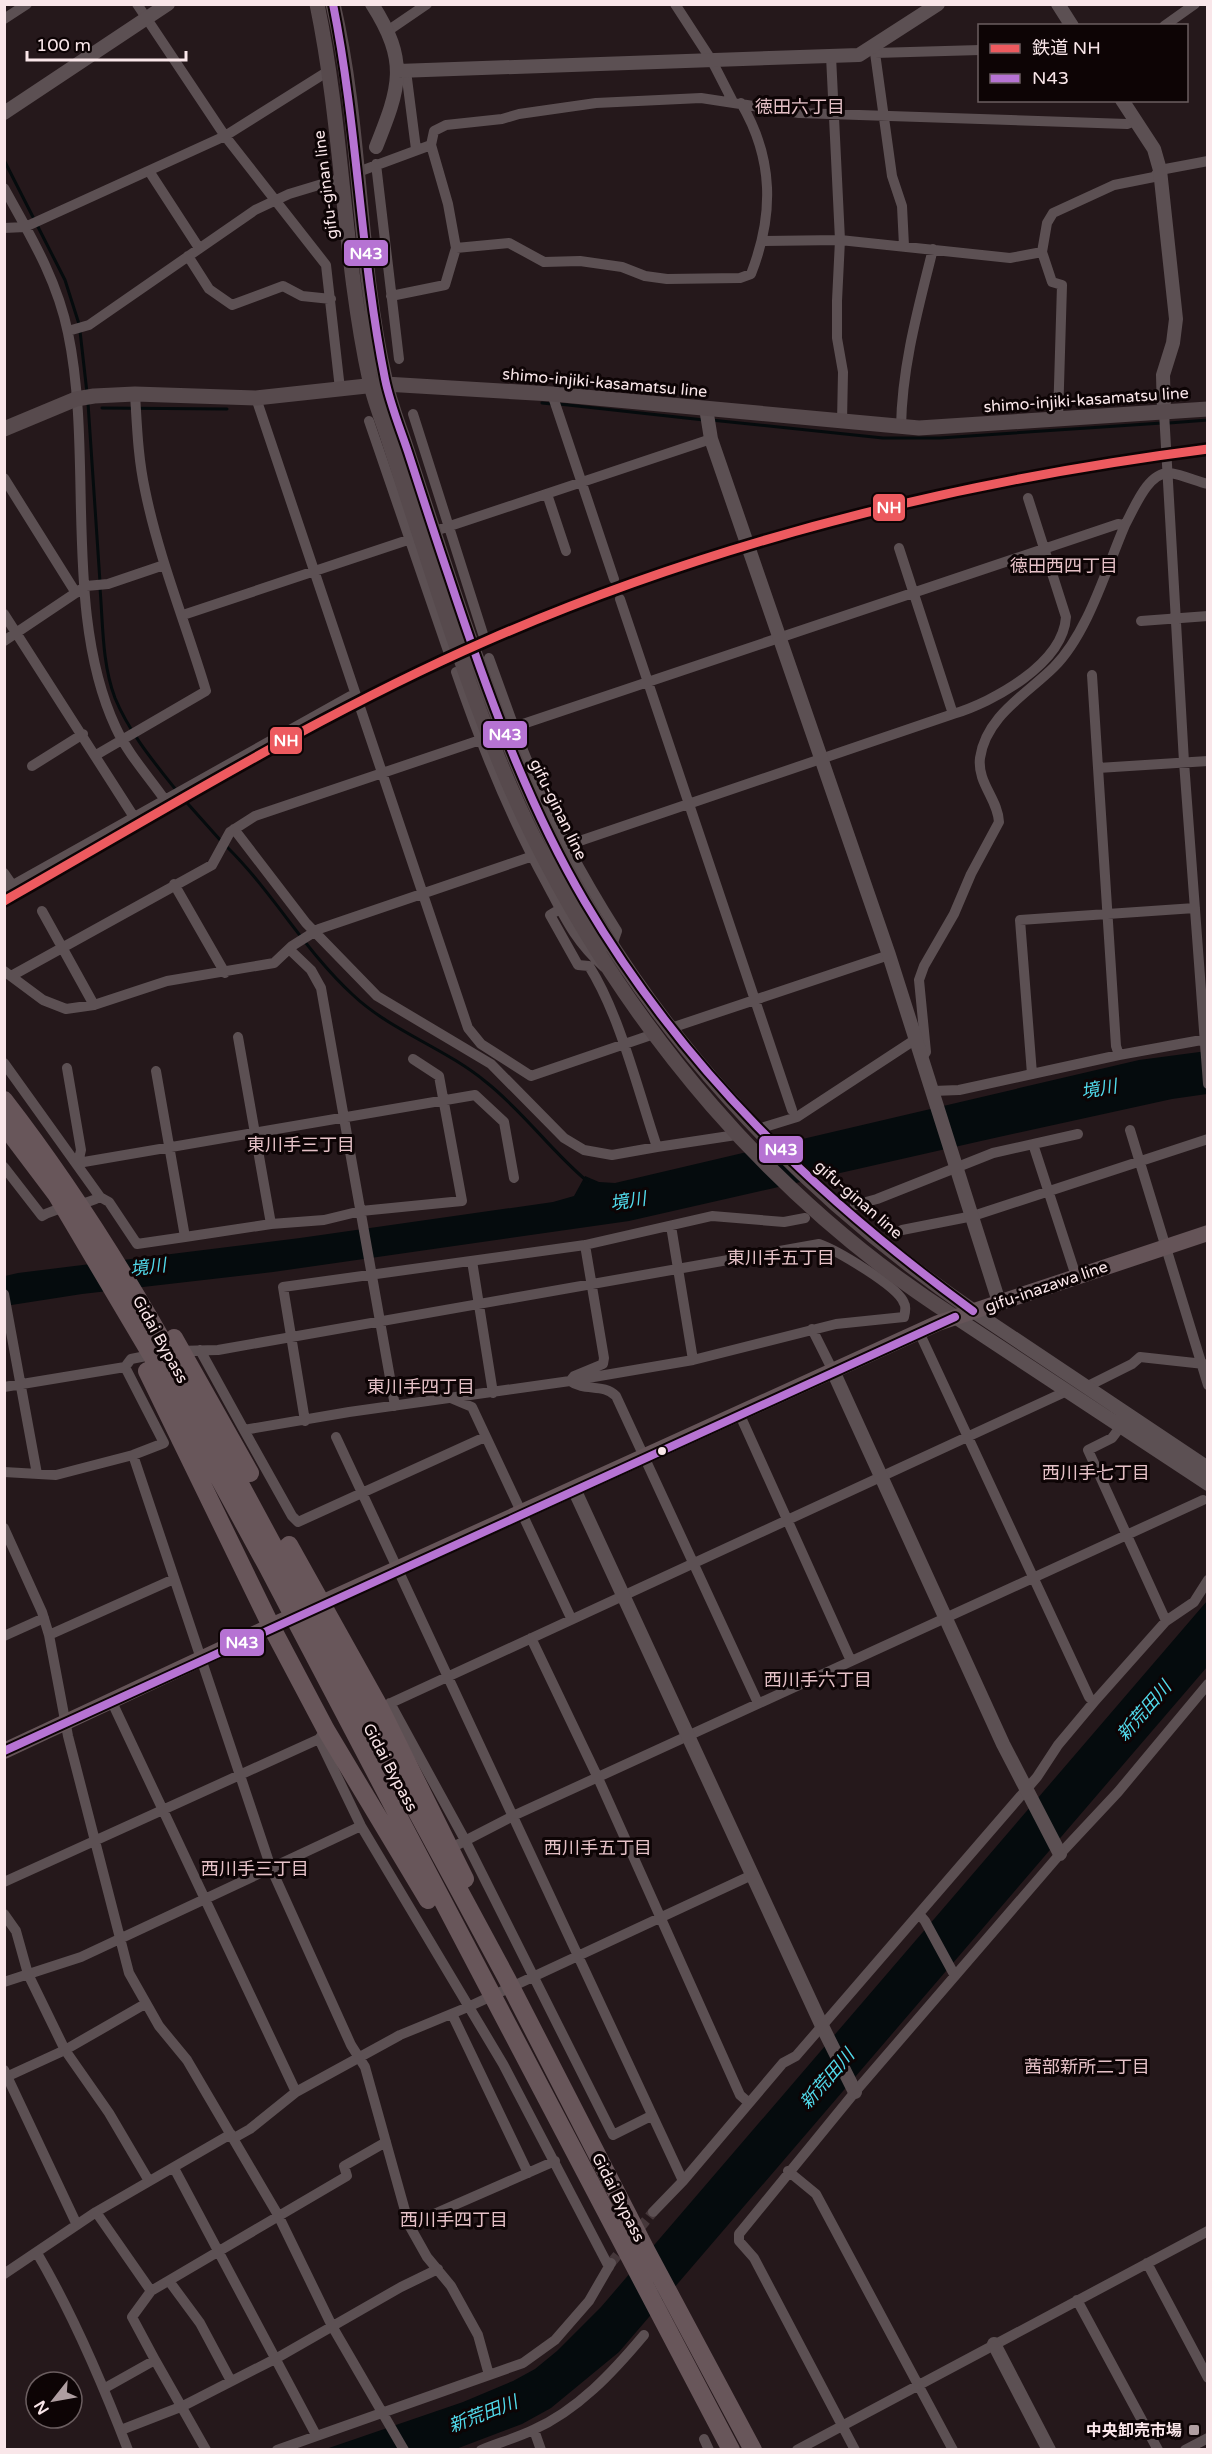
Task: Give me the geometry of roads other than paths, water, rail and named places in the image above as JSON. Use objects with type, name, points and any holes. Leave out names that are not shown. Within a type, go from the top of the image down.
[{"type":"highway","name":"Gidai Bypass","points":[[4,1100],[63,1192],[129,1281],[181,1362],[274,1562],[490,1989],[730,2450]]},
{"type":"highway","name":"Gidai Bypass","points":[[4,1125],[63,1192],[111,1286],[181,1362]]},
{"type":"highway","points":[[111,1286],[113,1305],[322,1735],[417,1879],[465,1966],[490,1989]]},
{"type":"highway","points":[[181,1362],[321,1605],[385,1705],[501,1950],[507,1979]]},
{"type":"highway","name":"Gidai Bypass","points":[[274,1562],[375,1738],[507,1979],[645,2248],[753,2450]]},
{"type":"main road","name":"gifu-ginan line","points":[[317,4],[330,70],[356,301],[378,384],[414,494],[540,834],[613,975],[654,1034],[738,1137],[797,1195],[868,1255],[955,1317]]},
{"type":"main road","name":"gifu-ginan line","points":[[333,4],[345,59],[378,384]]},
{"type":"main road","name":"shimo-injiki-kasamatsu line","points":[[4,429],[83,398],[135,394],[256,398],[378,384],[553,396],[901,427],[1164,414],[1208,409]]},
{"type":"main road","name":"gifu-ginan line","points":[[540,834],[612,945],[671,1028],[710,1077],[810,1183],[870,1235],[973,1311]]},
{"type":"main road","name":"gifu-inazawa line","points":[[4,1751],[270,1626],[399,1570],[919,1332],[955,1317],[1208,1233]]},
{"type":"street","points":[[4,19],[27,4]]},
{"type":"street","points":[[137,4],[225,136],[326,265],[340,389]]},
{"type":"street","points":[[4,113],[168,4]]},
{"type":"street","points":[[372,4],[389,30],[411,96],[416,149]]},
{"type":"street","points":[[389,30],[427,4]]},
{"type":"street","points":[[873,51],[938,4]]},
{"type":"street","points":[[1058,4],[1071,24]]},
{"type":"street","points":[[1167,24],[1195,4]]},
{"type":"street","points":[[456,248],[509,243],[544,262],[580,261],[622,267],[645,276],[667,279],[740,278],[752,274],[764,241],[768,198],[765,167],[756,129],[676,5]]},
{"type":"street","points":[[402,71],[859,55],[873,51],[978,50]]},
{"type":"street","points":[[873,51],[892,176],[902,206],[904,246]]},
{"type":"street","points":[[831,56],[840,240],[837,338],[843,372],[842,423]]},
{"type":"street","points":[[4,228],[28,226],[225,136],[330,70]]},
{"type":"street","points":[[376,147],[394,101],[402,71]]},
{"type":"street","points":[[391,296],[445,285],[456,248],[448,204],[431,145],[434,131],[446,125],[607,103],[700,98],[799,113],[834,115],[1127,124],[1135,121]]},
{"type":"street","points":[[1123,102],[1154,149],[1160,170],[1176,319],[1173,343],[1163,375],[1164,433],[1208,1084]]},
{"type":"street","points":[[358,172],[431,145]]},
{"type":"street","points":[[1058,419],[1062,285],[1052,282],[1042,252],[1047,223],[1053,213],[1114,185],[1154,177],[1160,170],[1208,161]]},
{"type":"street","points":[[376,164],[399,359]]},
{"type":"street","points":[[149,171],[199,249]]},
{"type":"street","points":[[70,331],[85,326],[275,199],[342,178]]},
{"type":"street","points":[[4,188],[28,226],[57,290],[70,331],[83,398],[89,585],[98,675],[124,737],[167,798]]},
{"type":"street","points":[[764,241],[840,240],[1010,258],[1042,252]]},
{"type":"street","points":[[901,427],[902,390],[907,352],[933,249]]},
{"type":"street","points":[[188,256],[209,289],[232,305],[283,286],[302,296],[331,299]]},
{"type":"street","points":[[96,755],[206,691],[183,615],[164,565],[140,461],[135,394]]},
{"type":"street","points":[[553,396],[614,579]]},
{"type":"street","points":[[256,398],[468,1028],[481,1044],[531,1076],[654,1034]]},
{"type":"street","points":[[706,409],[711,436],[889,956],[999,1302]]},
{"type":"street","points":[[413,414],[450,527],[459,567],[483,634]]},
{"type":"street","points":[[369,421],[448,651]]},
{"type":"street","points":[[183,615],[582,483],[711,436]]},
{"type":"street","points":[[922,1058],[926,1052],[919,981],[924,966],[954,914],[971,874],[999,822],[999,813],[981,780],[980,757],[1003,712],[1056,666],[1071,646],[1082,626],[1125,525],[1147,486],[1156,477],[1168,473],[1208,484]]},
{"type":"street","points":[[4,478],[76,592]]},
{"type":"street","points":[[547,494],[566,551]]},
{"type":"street","points":[[564,846],[953,714],[994,699],[1022,679],[1057,644],[1065,627],[1066,617],[1028,498]]},
{"type":"street","points":[[534,856],[424,892],[312,933],[273,963],[225,973],[167,981],[94,1005],[66,1010],[43,1000],[9,973],[212,865],[232,831],[255,816],[1118,524],[1125,525]]},
{"type":"street","points":[[899,549],[953,714]]},
{"type":"street","points":[[4,641],[89,585],[108,584],[164,565]]},
{"type":"street","points":[[620,599],[757,1000],[792,1110]]},
{"type":"street","points":[[4,614],[83,734],[134,817]]},
{"type":"street","points":[[1141,621],[1208,616]]},
{"type":"street","points":[[489,658],[526,761],[564,846],[617,931],[612,945]]},
{"type":"street","points":[[456,672],[480,740],[576,940],[613,975]]},
{"type":"street","points":[[1092,675],[1116,1046],[1119,1055]]},
{"type":"street","points":[[4,873],[9,888],[354,694]]},
{"type":"street","points":[[32,766],[83,734]]},
{"type":"street","points":[[1098,768],[1208,761]]},
{"type":"street","points":[[232,831],[312,933],[377,996],[491,1065],[564,1138],[584,1150],[612,1155],[738,1137]]},
{"type":"street","points":[[174,884],[225,973]]},
{"type":"street","points":[[1032,1074],[1020,920],[1195,908]]},
{"type":"street","points":[[560,909],[550,915],[578,965],[589,966],[598,980],[657,1147]]},
{"type":"street","points":[[42,911],[94,1005]]},
{"type":"street","points":[[291,947],[321,987],[395,1406]]},
{"type":"street","points":[[671,1028],[889,956]]},
{"type":"street","points":[[238,1037],[271,1224]]},
{"type":"street","points":[[761,1132],[797,1117],[916,1040]]},
{"type":"street","points":[[934,1095],[1119,1055],[1204,1040]]},
{"type":"street","points":[[4,1063],[78,1163],[100,1197],[109,1202],[137,1245],[271,1224],[324,1220],[462,1201],[439,1076],[413,1059]]},
{"type":"street","points":[[67,1068],[81,1150],[78,1163]]},
{"type":"street","points":[[156,1071],[185,1237]]},
{"type":"street","points":[[78,1163],[475,1095],[504,1122],[514,1178]]},
{"type":"street","points":[[1131,1130],[1166,1247],[1203,1349],[1208,1385]]},
{"type":"street","points":[[855,1205],[877,1199],[956,1163],[1078,1134]]},
{"type":"street","points":[[902,1230],[973,1216],[1208,1139]]},
{"type":"street","points":[[1033,1144],[1076,1276]]},
{"type":"street","points":[[4,1167],[42,1216],[52,1210],[90,1203],[100,1197]]},
{"type":"street","points":[[304,1421],[283,1287],[406,1268],[585,1245],[712,1216],[784,1222],[805,1218]]},
{"type":"street","points":[[671,1226],[693,1360]]},
{"type":"street","points":[[181,1362],[218,1350],[291,1336],[819,1244],[837,1250],[897,1292],[905,1303],[904,1317],[812,1329],[693,1360],[570,1381],[244,1430]]},
{"type":"street","points":[[570,1381],[574,1376],[603,1364],[604,1358],[585,1245]]},
{"type":"street","points":[[472,1261],[493,1393]]},
{"type":"street","points":[[4,1294],[37,1474]]},
{"type":"street","points":[[973,1311],[1208,1468]]},
{"type":"street","points":[[955,1317],[1208,1484]]},
{"type":"street","points":[[812,1329],[1026,1792],[1058,1851]]},
{"type":"street","points":[[919,1332],[1032,1579],[1089,1697],[1094,1702]]},
{"type":"street","points":[[4,1387],[125,1367],[131,1359],[187,1349],[181,1362]]},
{"type":"street","points":[[1086,1387],[1132,1364],[1140,1357],[1204,1364]]},
{"type":"street","points":[[181,1362],[244,1430],[292,1516],[298,1522],[485,1437]]},
{"type":"street","points":[[4,1472],[56,1475],[134,1455],[164,1443],[125,1367]]},
{"type":"street","points":[[570,1381],[576,1385],[608,1388],[616,1396],[758,1703]]},
{"type":"street","points":[[651,2116],[613,2135],[532,1975],[385,1705],[1066,1391]]},
{"type":"street","points":[[453,1399],[472,1407],[571,1618]]},
{"type":"street","points":[[739,1413],[851,1661]]},
{"type":"street","points":[[1121,1426],[1112,1438],[1088,1450],[1166,1621]]},
{"type":"street","points":[[336,1437],[576,1956],[683,2181]]},
{"type":"street","points":[[134,1455],[271,1868],[346,2034],[365,2067],[409,2224],[451,2286],[478,2335],[489,2375]]},
{"type":"street","points":[[574,1489],[823,2029],[853,2088]]},
{"type":"street","points":[[460,1843],[513,1816],[1203,1500]]},
{"type":"street","points":[[4,1528],[44,1618],[49,1635],[93,1842],[129,1973],[145,2004],[187,2060],[233,2136],[278,2215],[332,2326],[404,2450]]},
{"type":"street","points":[[49,1635],[174,1579]]},
{"type":"street","points":[[653,2212],[683,2181],[783,2063],[796,2056],[823,2029],[922,1917],[1026,1792],[1094,1702],[1166,1621],[1194,1602],[1208,1580]]},
{"type":"street","points":[[4,1636],[44,1618]]},
{"type":"street","points":[[531,1638],[598,1778],[740,2095],[748,2102]]},
{"type":"street","points":[[855,2450],[754,2258],[739,2241],[739,2234],[853,2088],[1058,1851],[1118,1792],[1208,1684]]},
{"type":"street","points":[[111,1700],[164,1809],[286,2077],[296,2092]]},
{"type":"street","points":[[4,1882],[322,1735],[361,1826],[502,2064],[610,2265],[589,2301],[555,2340],[522,2363],[385,2418],[316,2435],[277,2450]]},
{"type":"street","points":[[4,1982],[81,1957],[361,1826]]},
{"type":"street","points":[[391,1878],[402,1872]]},
{"type":"street","points":[[4,2274],[96,2212],[148,2181],[250,2129],[296,2092],[359,2056],[400,2035],[468,2007],[532,1975],[752,1875]]},
{"type":"street","points":[[4,1914],[16,1931],[28,1974],[65,2050],[109,2113],[148,2181]]},
{"type":"street","points":[[922,1917],[952,1972]]},
{"type":"street","points":[[77,2225],[6,2075],[65,2050],[145,2004]]},
{"type":"street","points":[[452,2013],[528,2173]]},
{"type":"street","points":[[206,2450],[132,2317],[151,2291],[347,2176],[344,2166],[386,2142]]},
{"type":"street","points":[[409,2224],[555,2161]]},
{"type":"street","points":[[174,2168],[316,2435]]},
{"type":"street","points":[[788,2171],[816,2194],[953,2450]]},
{"type":"street","points":[[96,2212],[151,2291]]},
{"type":"street","points":[[796,2450],[1207,2233]]},
{"type":"street","points":[[37,2253],[63,2297],[92,2366],[105,2388],[128,2450]]},
{"type":"street","points":[[1147,2263],[1208,2378]]},
{"type":"street","points":[[121,2430],[183,2406],[277,2358],[438,2269]]},
{"type":"street","points":[[169,2281],[200,2323],[231,2381]]},
{"type":"street","points":[[1077,2300],[1158,2450]]},
{"type":"street","points":[[481,2450],[534,2430],[609,2377],[645,2335]]},
{"type":"street","points":[[994,2344],[1049,2450]]},
{"type":"street","points":[[105,2388],[155,2360]]},
{"type":"street","points":[[534,2430],[541,2450]]},
{"type":"street","points":[[1185,2450],[1208,2438]]},
{"type":"street","points":[[704,2439],[710,2450]]},
{"type":"water","name":"境川","points":[[1207,1051],[1207,1094],[1172,1099],[629,1221],[273,1272],[82,1294],[5,1306],[5,1276],[18,1273],[300,1238],[553,1202],[574,1196],[585,1176],[599,1182],[615,1183],[1139,1060]]},
{"type":"water","name":"新荒田川","points":[[1207,1601],[1207,1667],[619,2352],[551,2408],[522,2424],[456,2449],[323,2450],[463,2402],[513,2381],[535,2369],[557,2351],[601,2307]]},
{"type":"waterway","points":[[4,160],[65,280],[79,324]]},
{"type":"waterway","points":[[80,331],[87,393]]},
{"type":"waterway","points":[[88,403],[100,582]]},
{"type":"waterway","points":[[542,403],[552,404]]},
{"type":"waterway","points":[[559,404],[704,420]]},
{"type":"waterway","points":[[102,408],[227,409]]},
{"type":"waterway","points":[[711,420],[883,438],[940,438],[1162,423]]},
{"type":"waterway","points":[[1169,423],[1208,420]]},
{"type":"waterway","points":[[100,588],[105,658],[115,698],[134,734],[176,790]]},
{"type":"waterway","points":[[180,795],[221,841]]},
{"type":"waterway","points":[[226,846],[259,882],[335,978],[353,995],[384,1019],[453,1059],[486,1082],[587,1181]]},
{"type":"tunnel","points":[[611,2263],[653,2212]]},
{"type":"rail line","name":"NH","points":[[4,901],[242,765],[363,700],[424,669],[573,605],[750,544],[840,519],[1022,478],[1208,449]]},
{"type":"place","name":"中央卸売市場","points":[[1194,2430]]},
{"type":"district","name":"徳田六丁目","points":[[800,107]]},
{"type":"district","name":"徳田西四丁目","points":[[1064,566]]},
{"type":"district","name":"東川手三丁目","points":[[301,1145]]},
{"type":"district","name":"東川手五丁目","points":[[781,1258]]},
{"type":"district","name":"東川手四丁目","points":[[421,1387]]},
{"type":"district","name":"西川手七丁目","points":[[1096,1473]]},
{"type":"district","name":"西川手六丁目","points":[[818,1680]]},
{"type":"district","name":"西川手五丁目","points":[[598,1848]]},
{"type":"district","name":"西川手三丁目","points":[[255,1869]]},
{"type":"district","name":"茜部新所二丁目","points":[[1087,2067]]},
{"type":"district","name":"西川手四丁目","points":[[454,2220]]}]
